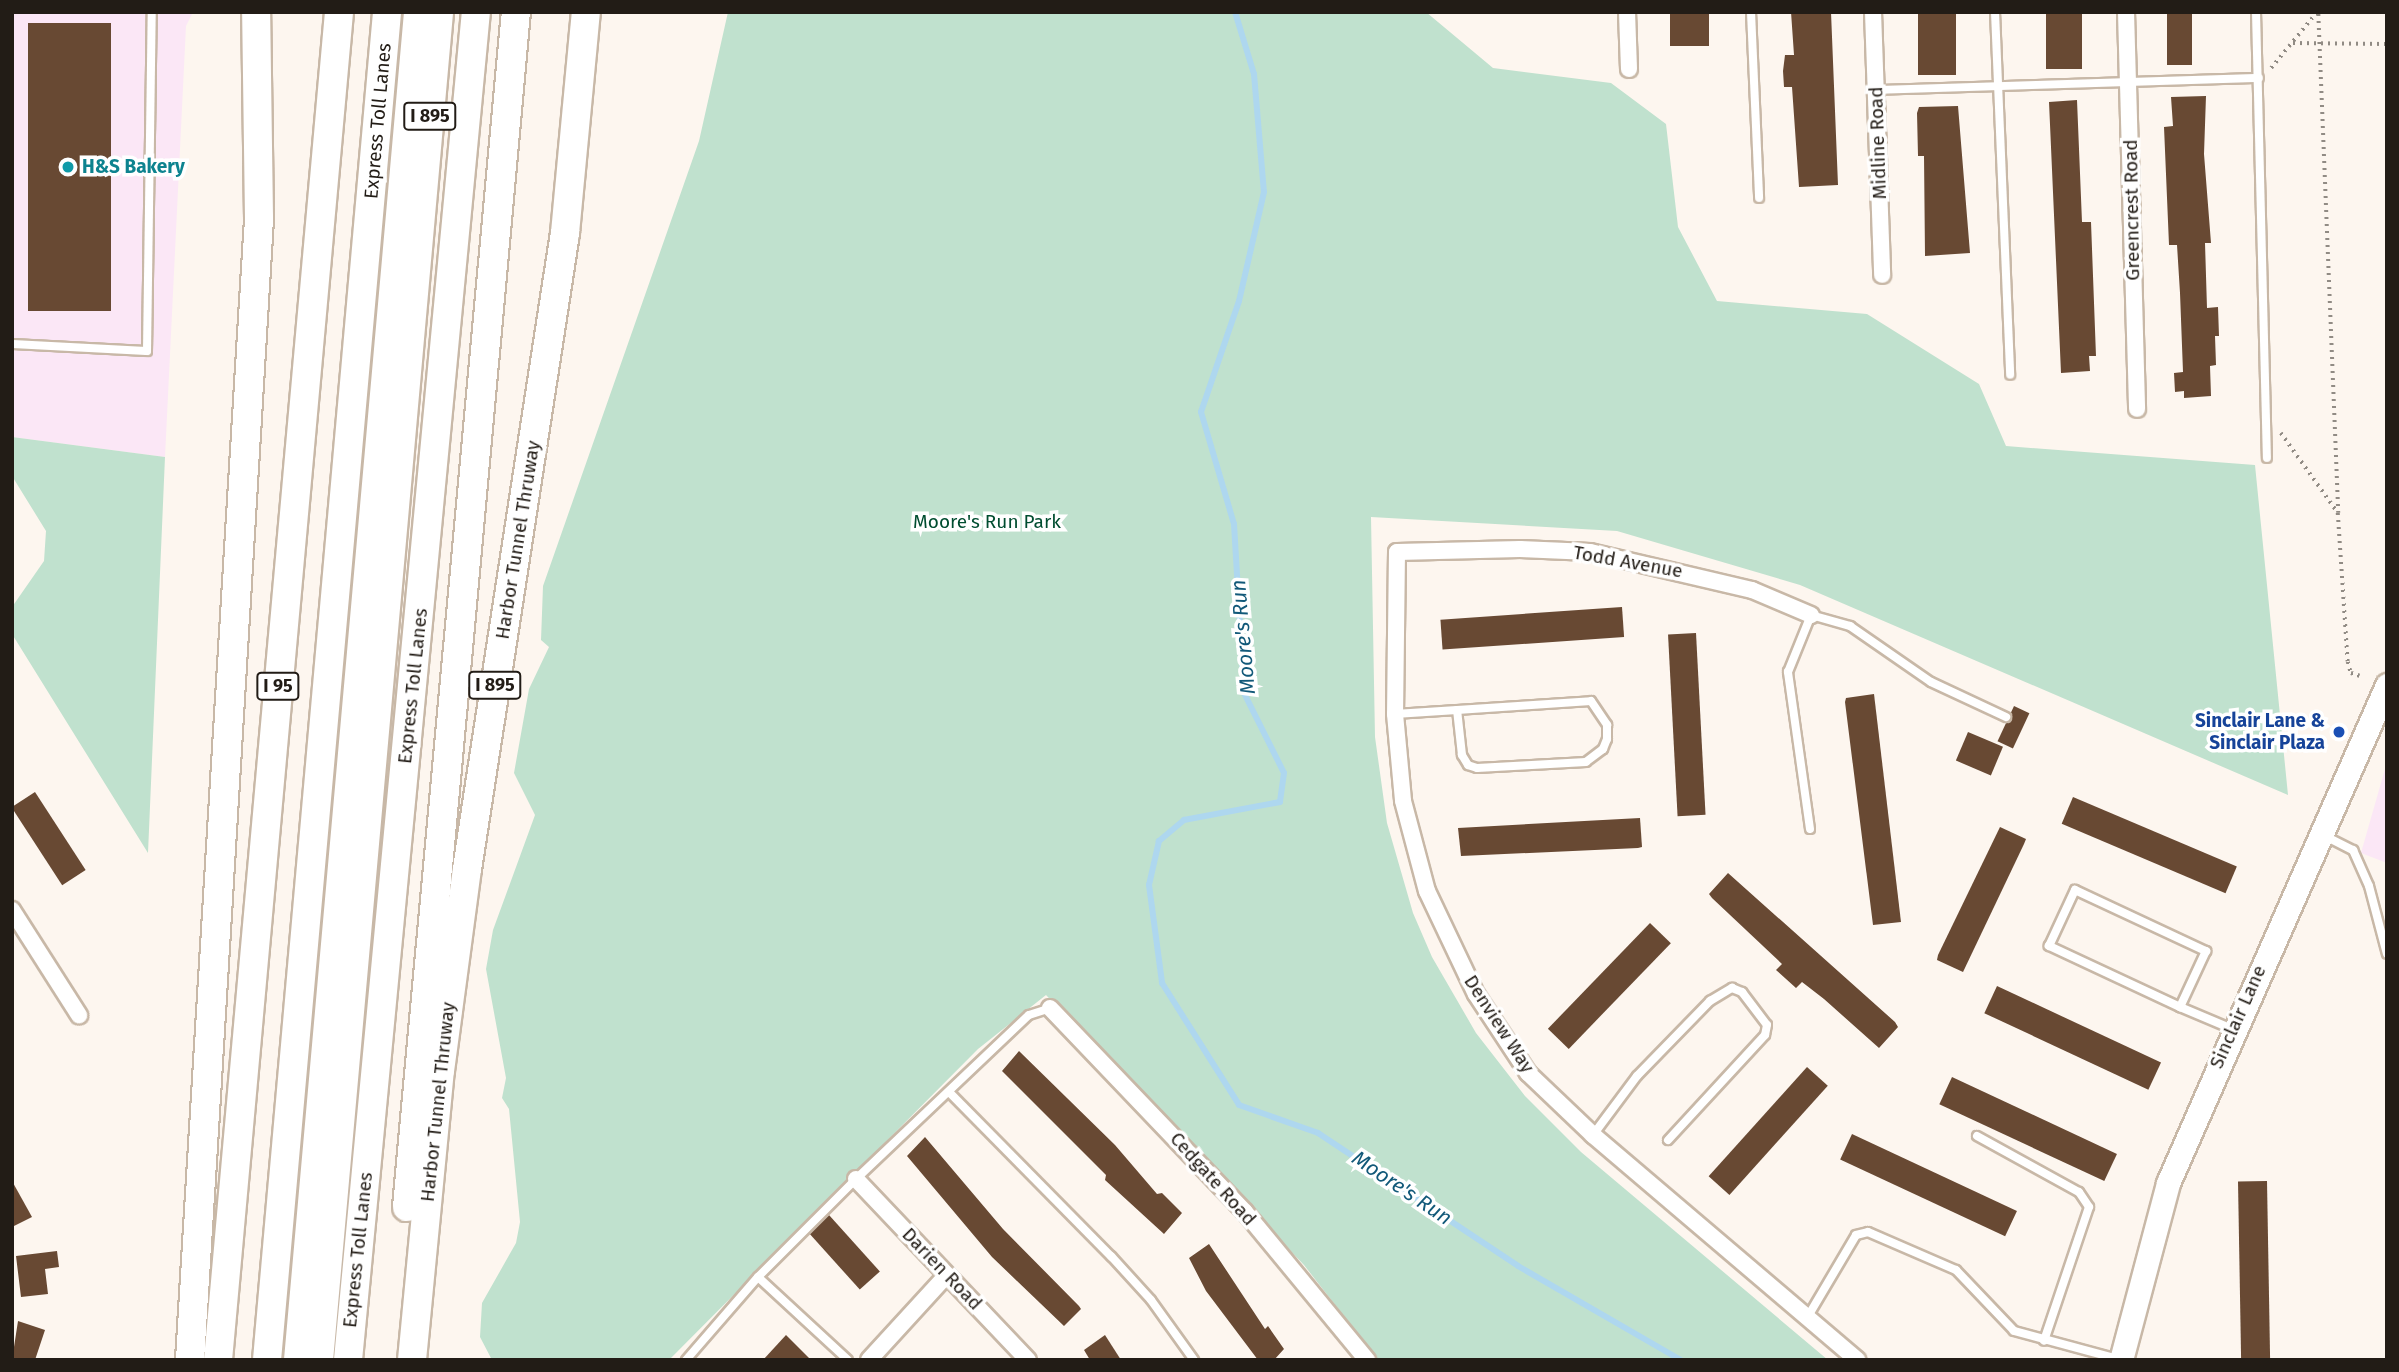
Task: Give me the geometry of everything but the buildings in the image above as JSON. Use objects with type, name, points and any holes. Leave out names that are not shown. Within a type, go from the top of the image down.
[{"type":"highway","points":[[190,1360],[259,218],[256,12]]},
{"type":"highway","name":"I 95","points":[[218,1360],[339,12]]},
{"type":"highway","name":"Express Toll Lanes","points":[[267,1360],[387,12]]},
{"type":"highway","name":"Express Toll Lanes","points":[[319,1360],[410,220],[418,12]]},
{"type":"highway","name":"Express Toll Lanes","points":[[298,1360],[410,220],[439,12]]},
{"type":"highway","name":"Express Toll Lanes","points":[[348,1360],[476,12]]},
{"type":"highway","points":[[392,1360],[516,12]]},
{"type":"highway","name":"Harbor Tunnel Thruway","points":[[412,1360],[440,1071],[467,869],[565,233],[586,12]]},
{"type":"street","points":[[1627,12],[1629,69]]},
{"type":"street","name":"Midline Road","points":[[1873,12],[1882,275]]},
{"type":"street","name":"Greencrest Road","points":[[2126,12],[2137,409]]},
{"type":"street","name":"Todd Avenue","points":[[1397,552],[1520,549],[1590,552],[1752,590],[1811,615]]},
{"type":"street","name":"Denview Way","points":[[1397,552],[1395,714],[1402,801],[1432,902],[1476,994],[1528,1073],[1593,1135],[1857,1360]]},
{"type":"street","name":"Sinclair Lane","points":[[2121,1359],[2168,1184],[2232,1029],[2387,685]]},
{"type":"street","points":[[12,910],[79,1014]]},
{"type":"street","name":"Cedgate Road","points":[[1049,1008],[1245,1212],[1367,1360]]},
{"type":"street","name":"Darien Road","points":[[856,1179],[1028,1360]]},
{"type":"street","points":[[869,1360],[947,1275]]},
{"type":"lane","points":[[12,344],[147,351],[152,12]]},
{"type":"lane","points":[[1751,12],[1759,198]]},
{"type":"lane","points":[[1996,12],[2010,375]]},
{"type":"lane","points":[[2256,12],[2267,458]]},
{"type":"lane","points":[[1876,90],[2259,78]]},
{"type":"lane","points":[[1810,829],[1788,671],[1811,615],[1850,626],[1921,676],[2006,717]]},
{"type":"lane","points":[[1395,714],[1591,701],[1604,717],[1607,739],[1603,749],[1586,762],[1477,768],[1468,765],[1462,755],[1457,710]]},
{"type":"lane","points":[[2320,833],[2353,850],[2369,886],[2387,954]]},
{"type":"lane","points":[[2180,1007],[2206,951],[2075,890],[2049,946],[2180,1007],[2232,1029]]},
{"type":"lane","points":[[1593,1135],[1637,1076],[1710,1000],[1732,988],[1742,992],[1767,1026],[1765,1035],[1668,1140]]},
{"type":"lane","points":[[686,1360],[758,1277],[856,1179],[1029,1015],[1049,1008]]},
{"type":"lane","points":[[949,1092],[1111,1255],[1151,1300],[1194,1360]]},
{"type":"lane","points":[[1977,1136],[2079,1192],[2089,1207],[2043,1340]]},
{"type":"lane","points":[[1807,1318],[1856,1235],[1868,1232],[1956,1270],[2014,1331],[2121,1359]]},
{"type":"lane","points":[[758,1277],[848,1360]]},
{"type":"path","points":[[2259,78],[2293,43],[2317,12]]},
{"type":"path","points":[[2317,12],[2338,513],[2348,662],[2351,673],[2360,676]]},
{"type":"path","points":[[2293,43],[2387,44]]},
{"type":"path","points":[[2267,427],[2275,428],[2285,438],[2338,513]]},
{"type":"shaded area","points":[[12,12],[193,12],[186,26],[165,457],[12,437]]},
{"type":"shaded area","points":[[2387,762],[2387,863],[2361,853]]},
{"type":"green space","name":"Moore's Run Park","points":[[728,12],[1426,12],[1493,68],[1611,83],[1666,124],[1678,227],[1717,301],[1867,314],[1979,384],[2006,446],[2255,465],[2288,795],[1800,585],[1617,531],[1371,517],[1375,737],[1387,823],[1413,913],[1432,957],[1476,1033],[1525,1096],[1581,1152],[1828,1360],[1378,1360],[1304,1265],[1046,995],[978,1049],[669,1360],[492,1360],[480,1337],[482,1303],[516,1243],[520,1222],[509,1109],[502,1098],[506,1078],[486,969],[493,930],[535,815],[514,773],[529,689],[549,647],[541,640],[543,586],[699,141]]},
{"type":"green space","points":[[12,437],[165,457],[148,853],[12,634],[12,607],[44,561],[46,531],[12,476]]},
{"type":"waterway","name":"Moore's Run","points":[[1235,12],[1254,74],[1264,192],[1239,301],[1201,412],[1234,524],[1244,693],[1284,773],[1280,802],[1184,820],[1159,841],[1149,885],[1162,983],[1239,1105],[1318,1133],[1518,1266],[1681,1360]]},
{"type":"place","name":"H&S Bakery","points":[[68,167]]},
{"type":"place","name":"Sinclair Lane & Sinclair Plaza","points":[[2339,732]]}]
